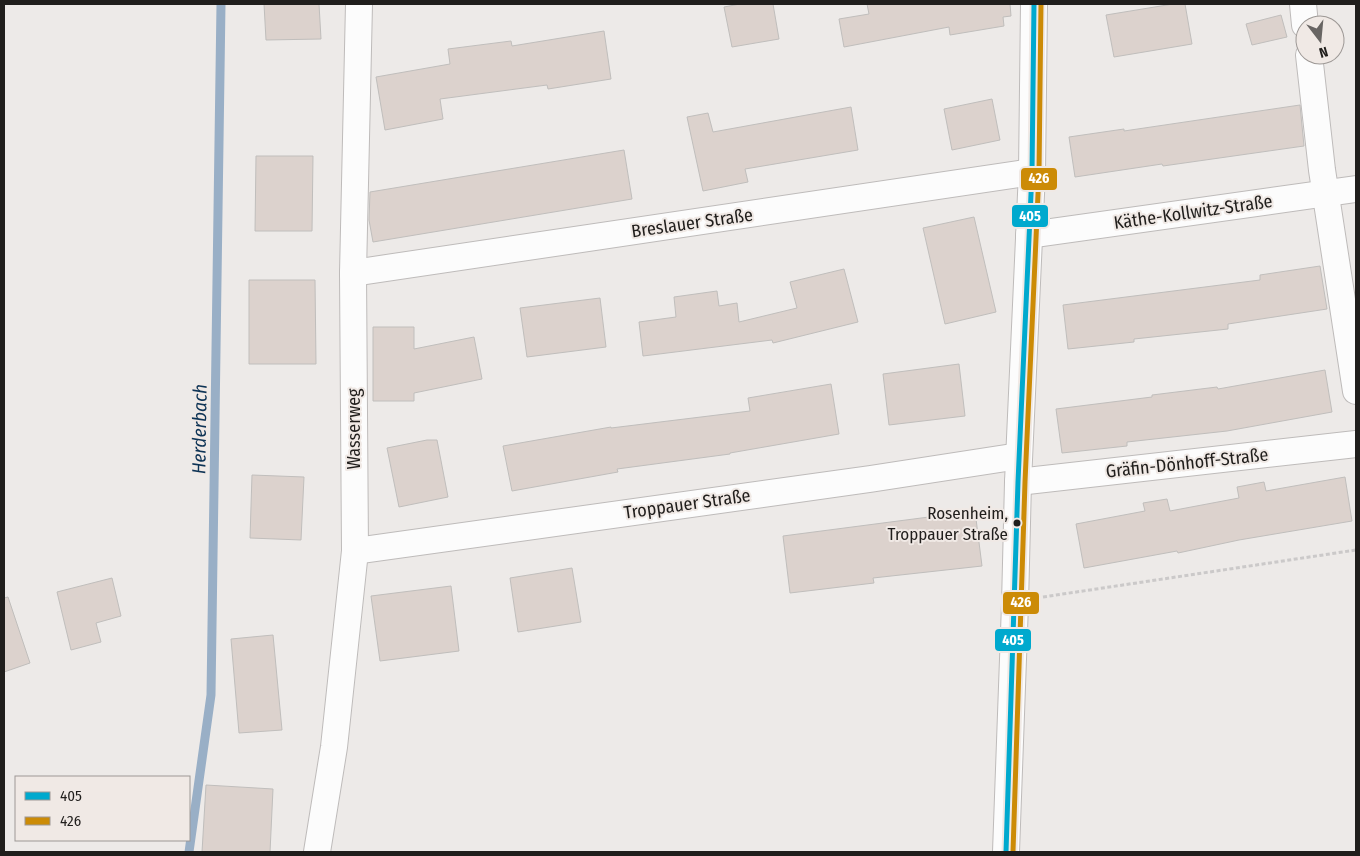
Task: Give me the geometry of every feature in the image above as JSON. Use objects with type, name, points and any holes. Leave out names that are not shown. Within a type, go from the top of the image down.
[{"type":"street","name":"Wasserweg","points":[[317,852],[334,747],[355,551],[353,273],[358,4]]},
{"type":"street","points":[[1006,852],[1016,595],[1018,482],[1032,172],[1034,4]]},
{"type":"street","points":[[1310,65],[1326,193],[1356,391]]},
{"type":"street","name":"Breslauer Straße","points":[[353,273],[1032,172]]},
{"type":"street","name":"Käthe-Kollwitz-Straße","points":[[1029,235],[1356,189]]},
{"type":"street","name":"Gräfin-Dönhoff-Straße","points":[[1018,482],[1356,444]]},
{"type":"street","name":"Troppauer Straße","points":[[355,551],[870,479],[1020,456]]},
{"type":"path","points":[[1016,595],[1045,597],[1356,550]]},
{"type":"building","points":[[264,4],[319,4],[321,39],[266,40]]},
{"type":"building","points":[[740,4],[773,4],[779,39],[732,47],[724,7]]},
{"type":"building","points":[[867,4],[1010,4],[1011,16],[1003,17],[1004,26],[950,35],[949,27],[844,47],[839,19],[869,14]]},
{"type":"building","points":[[1173,4],[1185,4],[1192,44],[1114,57],[1106,15]]},
{"type":"building","points":[[1281,15],[1287,37],[1252,45],[1246,24]]},
{"type":"building","points":[[604,31],[611,79],[548,89],[547,85],[440,99],[443,119],[385,130],[376,77],[450,64],[448,49],[511,41],[512,46]]},
{"type":"building","points":[[992,99],[1000,140],[952,150],[944,109]]},
{"type":"building","points":[[1300,105],[1304,146],[1075,177],[1069,137],[1124,129],[1124,131]]},
{"type":"building","points":[[851,107],[858,150],[745,169],[748,182],[703,191],[687,117],[708,113],[713,132]]},
{"type":"building","points":[[624,150],[632,199],[373,242],[369,220],[370,192]]},
{"type":"building","points":[[256,156],[313,156],[312,231],[255,231]]},
{"type":"building","points":[[974,217],[996,312],[945,324],[923,228]]},
{"type":"building","points":[[1320,266],[1327,309],[1228,324],[1228,329],[1134,339],[1134,342],[1068,349],[1063,305],[1260,280],[1260,275]]},
{"type":"building","points":[[844,269],[858,322],[773,343],[772,340],[643,356],[639,322],[676,317],[674,297],[717,291],[719,306],[737,303],[739,322],[797,308],[790,282]]},
{"type":"building","points":[[249,280],[315,280],[316,364],[249,364]]},
{"type":"building","points":[[600,298],[606,347],[527,357],[520,308]]},
{"type":"building","points":[[373,327],[414,327],[414,349],[474,337],[482,379],[414,393],[414,401],[373,401]]},
{"type":"building","points":[[959,364],[965,416],[889,425],[883,374]]},
{"type":"building","points":[[1325,370],[1332,412],[1227,431],[1127,442],[1127,446],[1062,453],[1056,409],[1152,397],[1152,395],[1217,387],[1218,389]]},
{"type":"building","points":[[831,384],[839,434],[730,454],[617,469],[618,472],[512,491],[503,446],[611,427],[750,411],[748,398]]},
{"type":"building","points":[[427,440],[437,440],[448,497],[399,507],[387,448]]},
{"type":"building","points":[[252,475],[304,477],[301,540],[250,538]]},
{"type":"building","points":[[1345,477],[1352,521],[1084,568],[1076,524],[1145,511],[1143,503],[1167,499],[1170,511],[1239,498],[1237,487],[1264,482],[1266,491]]},
{"type":"building","points":[[975,511],[982,566],[873,578],[874,583],[790,593],[783,536]]},
{"type":"building","points":[[572,568],[581,622],[518,632],[510,578]]},
{"type":"building","points":[[112,578],[121,616],[96,623],[101,642],[71,650],[57,592]]},
{"type":"building","points":[[451,586],[459,651],[380,661],[371,596]]},
{"type":"building","points":[[8,597],[30,663],[4,672],[4,598]]},
{"type":"building","points":[[273,635],[282,730],[239,733],[231,639]]},
{"type":"building","points":[[206,785],[273,789],[270,852],[202,852]]},
{"type":"waterway","name":"Herderbach","points":[[189,852],[211,695],[221,4]]},
{"type":"transit line","name":"405","points":[[1006,852],[1018,482],[1032,172],[1034,4]]},
{"type":"transit line","name":"426","points":[[1013,852],[1025,482],[1039,172],[1041,4]]},
{"type":"place","name":"Rosenheim, Troppauer Straße","points":[[1017,523]]}]
